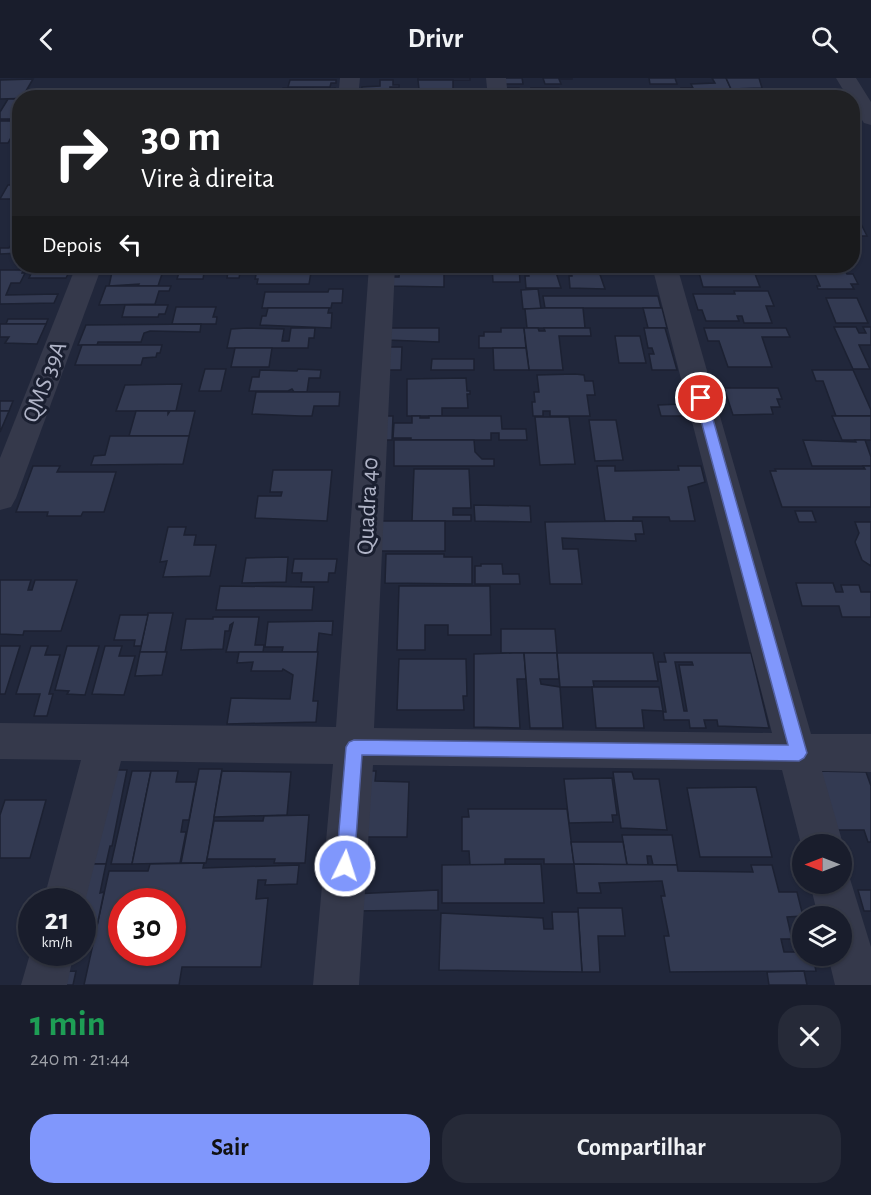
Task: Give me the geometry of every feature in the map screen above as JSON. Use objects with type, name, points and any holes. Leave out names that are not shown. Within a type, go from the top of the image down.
[{"type":"street","points":[[860,100],[871,118]]},
{"type":"street","name":"QMS 39A","points":[[0,498],[86,273]]},
{"type":"street","name":"Quadra 40","points":[[336,985],[354,747],[382,273]]},
{"type":"street","points":[[667,273],[819,834]]},
{"type":"street","points":[[0,741],[871,753]]},
{"type":"street","points":[[69,888],[106,741]]},
{"type":"street","points":[[852,961],[858,985]]},
{"type":"street","points":[[44,985],[49,966]]},
{"type":"building","points":[[418,78],[470,78],[470,80],[418,80]]},
{"type":"building","points":[[501,78],[522,78],[523,84],[501,84]]},
{"type":"building","points":[[543,78],[572,79],[559,79],[561,84],[545,84]]},
{"type":"building","points":[[649,78],[675,78],[677,84],[650,84]]},
{"type":"building","points":[[712,78],[726,78],[732,90],[681,90],[681,88],[693,88],[691,84],[715,83]]},
{"type":"building","points":[[726,78],[759,78],[762,88],[731,89]]},
{"type":"building","points":[[33,79],[27,90],[12,90],[12,99],[0,99],[0,80]]},
{"type":"building","points":[[290,80],[336,80],[336,83],[331,83],[330,87],[288,87]]},
{"type":"building","points":[[380,80],[393,80],[393,85],[399,85],[399,87],[390,87],[390,90],[362,90],[362,87],[380,86]]},
{"type":"building","points":[[418,80],[453,80],[453,90],[419,90]]},
{"type":"building","points":[[283,88],[335,88],[335,90],[282,90]]},
{"type":"building","points":[[502,88],[519,88],[519,90],[502,90]]},
{"type":"building","points":[[531,88],[559,88],[559,90],[531,90]]},
{"type":"building","points":[[8,99],[12,99],[12,119],[0,119],[0,112]]},
{"type":"building","points":[[0,121],[12,121],[12,136],[8,143],[0,143]]},
{"type":"building","points":[[8,185],[12,185],[12,199],[0,199]]},
{"type":"building","points":[[860,222],[867,236],[860,236]]},
{"type":"building","points":[[12,244],[12,253],[0,254],[0,248],[9,248]]},
{"type":"building","points":[[0,270],[25,273],[20,283],[11,283],[6,295],[58,294],[54,303],[0,304]]},
{"type":"building","points":[[32,273],[68,273],[66,278],[29,278]]},
{"type":"building","points":[[112,273],[162,273],[158,286],[138,286],[139,284],[109,286]]},
{"type":"building","points":[[179,273],[204,273],[203,279],[177,279]]},
{"type":"building","points":[[228,273],[240,273],[239,278],[227,278]]},
{"type":"building","points":[[256,273],[311,273],[309,284],[257,284],[258,279],[255,279]]},
{"type":"building","points":[[399,273],[444,273],[444,287],[391,286],[386,277],[399,277]]},
{"type":"building","points":[[492,273],[519,273],[520,282],[493,282]]},
{"type":"building","points":[[529,273],[556,273],[561,288],[526,288],[525,276],[529,276]]},
{"type":"building","points":[[572,273],[599,273],[605,289],[570,288],[569,276],[572,276]]},
{"type":"building","points":[[699,273],[755,273],[760,287],[703,287]]},
{"type":"building","points":[[815,273],[853,274],[858,284],[851,284],[854,289],[818,289],[817,286],[820,286]]},
{"type":"building","points":[[106,286],[171,286],[169,291],[159,291],[155,304],[99,305]]},
{"type":"building","points":[[329,289],[343,289],[342,303],[332,303],[331,308],[262,308],[265,292],[328,292]]},
{"type":"building","points":[[538,289],[541,309],[523,309],[521,290]]},
{"type":"building","points":[[734,291],[768,291],[774,306],[766,306],[772,323],[744,323],[742,316],[737,316],[739,321],[706,321],[702,310],[698,310],[693,294],[735,294]]},
{"type":"building","points":[[543,296],[658,296],[661,308],[545,308]]},
{"type":"building","points":[[826,298],[857,298],[868,323],[836,323]]},
{"type":"building","points":[[125,305],[168,305],[165,314],[159,314],[158,317],[122,317]]},
{"type":"building","points":[[176,307],[216,307],[213,317],[217,317],[216,324],[172,324]]},
{"type":"building","points":[[268,308],[329,308],[328,313],[332,313],[331,328],[260,325],[262,316],[266,316]]},
{"type":"building","points":[[583,308],[585,328],[527,328],[525,309]]},
{"type":"building","points":[[643,308],[662,308],[667,328],[648,328]]},
{"type":"building","points":[[8,319],[48,319],[46,324],[6,324]]},
{"type":"building","points":[[0,324],[46,324],[37,344],[5,343],[9,337],[0,337]]},
{"type":"building","points":[[201,324],[200,332],[150,331],[144,333],[141,342],[98,342],[97,345],[78,345],[86,325]]},
{"type":"building","points":[[834,327],[856,327],[859,333],[866,333],[863,327],[871,327],[871,345],[859,345],[870,369],[853,369]]},
{"type":"building","points":[[291,328],[315,328],[314,338],[309,338],[308,348],[227,348],[231,329],[284,329],[282,341],[289,341]]},
{"type":"building","points":[[388,328],[439,328],[439,342],[387,340]]},
{"type":"building","points":[[501,328],[524,328],[526,348],[479,348],[479,336],[484,336],[484,332],[501,332]]},
{"type":"building","points":[[524,328],[538,328],[539,331],[545,331],[544,328],[590,328],[591,336],[559,336],[563,370],[529,370]]},
{"type":"building","points":[[644,328],[665,328],[677,370],[652,370],[649,354],[654,354],[652,348],[648,348]]},
{"type":"building","points":[[704,328],[786,328],[790,337],[762,337],[772,367],[728,367],[719,341],[708,341]]},
{"type":"building","points":[[615,336],[640,336],[646,363],[619,363]]},
{"type":"building","points":[[82,345],[162,345],[156,357],[143,358],[141,365],[75,365]]},
{"type":"building","points":[[382,347],[402,347],[401,370],[381,370]]},
{"type":"building","points":[[235,348],[272,348],[269,367],[231,367]]},
{"type":"building","points":[[493,348],[526,348],[529,370],[494,370]]},
{"type":"building","points":[[432,359],[474,359],[474,370],[431,370]]},
{"type":"building","points":[[205,369],[226,369],[221,391],[199,391]]},
{"type":"building","points":[[298,369],[321,370],[320,378],[309,378],[307,392],[294,392],[292,389],[288,391],[249,391],[252,377],[259,377],[260,370],[297,371]]},
{"type":"building","points":[[812,370],[853,370],[871,410],[871,416],[836,416],[823,381],[816,381]]},
{"type":"building","points":[[537,375],[584,375],[585,381],[593,381],[595,395],[587,395],[590,416],[550,416],[550,411],[543,411],[543,416],[533,416],[534,392],[539,392]]},
{"type":"building","points":[[466,378],[467,391],[470,391],[470,394],[467,394],[468,408],[442,408],[442,416],[407,416],[407,379]]},
{"type":"building","points":[[182,384],[176,411],[116,411],[125,385]]},
{"type":"building","points":[[724,388],[778,388],[782,399],[777,399],[780,407],[771,407],[773,414],[733,415]]},
{"type":"building","points":[[256,392],[340,392],[339,406],[314,406],[312,416],[252,414]]},
{"type":"building","points":[[0,401],[13,401],[9,411],[0,411]]},
{"type":"building","points":[[682,404],[684,416],[661,416],[658,405]]},
{"type":"building","points":[[0,411],[9,411],[0,432]]},
{"type":"building","points":[[136,411],[168,411],[168,414],[170,411],[195,411],[189,436],[129,436]]},
{"type":"building","points":[[379,416],[393,416],[392,440],[378,440]]},
{"type":"building","points":[[412,416],[429,418],[429,416],[501,416],[502,429],[526,429],[527,440],[499,440],[499,433],[491,433],[491,440],[393,438],[394,423],[412,423]]},
{"type":"building","points":[[832,416],[871,416],[871,440],[842,440]]},
{"type":"building","points":[[535,417],[569,417],[575,464],[540,465]]},
{"type":"building","points":[[589,420],[616,420],[623,460],[595,461]]},
{"type":"building","points":[[110,436],[189,436],[183,464],[91,465],[94,456],[105,455]]},
{"type":"building","points":[[394,440],[474,440],[475,452],[482,459],[494,459],[494,466],[394,466]]},
{"type":"building","points":[[803,440],[856,442],[855,440],[865,440],[871,457],[871,466],[812,466]]},
{"type":"building","points":[[33,466],[60,466],[57,472],[116,472],[104,512],[83,512],[81,516],[47,516],[48,512],[16,512]]},
{"type":"building","points":[[597,466],[615,466],[615,471],[679,470],[678,466],[701,466],[705,482],[688,487],[695,521],[670,521],[669,517],[633,517],[633,521],[605,521]]},
{"type":"building","points":[[863,466],[871,466],[871,507],[782,507],[770,471],[776,471],[775,469],[865,469]]},
{"type":"building","points":[[414,469],[469,469],[471,508],[453,508],[453,515],[471,515],[471,521],[412,521]]},
{"type":"building","points":[[273,470],[332,470],[327,521],[255,518],[258,496],[281,496],[282,492],[270,492]]},
{"type":"building","points":[[474,505],[530,506],[531,522],[475,521]]},
{"type":"building","points":[[795,511],[812,511],[816,522],[799,522]]},
{"type":"building","points":[[373,521],[445,521],[445,551],[371,551]]},
{"type":"building","points":[[642,521],[644,534],[635,534],[636,541],[562,538],[563,549],[578,549],[582,584],[550,584],[545,522]]},
{"type":"building","points":[[855,522],[871,522],[871,566],[862,560],[855,542],[859,533]]},
{"type":"building","points":[[168,527],[186,527],[184,535],[196,535],[194,545],[216,545],[210,576],[163,577],[167,561],[160,562]]},
{"type":"building","points":[[386,554],[444,554],[444,557],[472,557],[472,584],[385,583]]},
{"type":"building","points":[[288,557],[286,582],[242,583],[246,558]]},
{"type":"building","points":[[294,559],[337,559],[335,573],[329,573],[328,582],[301,582],[302,573],[292,573]]},
{"type":"building","points":[[481,564],[502,564],[503,574],[519,574],[520,584],[475,584],[475,566],[481,566]]},
{"type":"building","points":[[0,580],[31,580],[28,590],[32,590],[35,580],[77,580],[61,631],[24,631],[23,635],[0,634]]},
{"type":"building","points":[[796,583],[833,583],[836,592],[843,592],[841,585],[859,585],[861,592],[871,592],[871,617],[842,617],[839,606],[802,606]]},
{"type":"building","points":[[220,586],[314,587],[312,610],[216,610]]},
{"type":"building","points":[[399,586],[490,586],[491,635],[448,635],[448,625],[425,625],[425,650],[397,650]]},
{"type":"building","points":[[148,613],[173,613],[165,652],[140,652]]},
{"type":"building","points":[[120,615],[148,615],[141,646],[134,646],[135,640],[114,640]]},
{"type":"building","points":[[213,617],[259,617],[255,645],[264,645],[263,652],[226,652],[233,623],[229,631],[225,631],[223,649],[181,650],[186,619],[213,619]]},
{"type":"building","points":[[333,621],[332,635],[319,633],[317,652],[282,652],[283,647],[265,647],[268,622]]},
{"type":"building","points":[[501,629],[555,629],[557,653],[501,653]]},
{"type":"building","points":[[0,646],[20,646],[5,694],[0,694]]},
{"type":"building","points":[[31,646],[48,646],[45,655],[60,655],[49,694],[53,694],[47,716],[34,716],[40,694],[16,694]]},
{"type":"building","points":[[67,646],[99,646],[85,695],[67,694],[69,691],[55,690]]},
{"type":"building","points":[[105,646],[122,646],[119,656],[135,656],[124,695],[92,694]]},
{"type":"building","points":[[140,652],[167,652],[162,675],[135,676]]},
{"type":"building","points":[[239,652],[318,652],[313,701],[318,701],[316,722],[227,724],[231,698],[290,699],[293,675],[283,669],[282,671],[251,671],[253,662],[237,663]]},
{"type":"building","points":[[524,653],[526,679],[517,679],[520,728],[474,727],[474,654]]},
{"type":"building","points":[[524,653],[557,653],[559,679],[540,679],[541,684],[560,687],[563,728],[530,728]]},
{"type":"building","points":[[557,653],[653,653],[658,681],[593,681],[594,687],[560,687]]},
{"type":"building","points":[[664,653],[751,653],[769,728],[718,726],[717,720],[704,720],[706,728],[690,728],[689,720],[664,720],[663,712],[666,712],[658,662],[666,662]],"holes":[[[675,662],[692,662],[693,665],[679,665],[687,711],[684,711]]]},
{"type":"building","points":[[399,659],[466,659],[467,696],[463,696],[464,710],[397,710]]},
{"type":"building","points":[[592,687],[659,687],[663,711],[642,710],[644,728],[596,728]]},
{"type":"building","points":[[199,769],[222,769],[208,854],[206,863],[181,863]]},
{"type":"building","points":[[104,770],[127,770],[112,846],[110,846],[106,864],[80,864]]},
{"type":"building","points":[[132,771],[151,771],[132,864],[111,864]]},
{"type":"building","points":[[151,771],[178,771],[176,782],[196,782],[189,820],[183,820],[181,832],[186,832],[180,863],[132,864]]},
{"type":"building","points":[[222,771],[291,772],[287,815],[214,817]]},
{"type":"building","points":[[359,771],[376,771],[375,781],[409,782],[407,837],[360,837]]},
{"type":"building","points":[[815,771],[866,772],[871,786],[871,842],[868,842],[864,830],[837,830]]},
{"type":"building","points":[[613,772],[632,772],[634,779],[659,779],[667,830],[621,828]]},
{"type":"building","points":[[612,778],[617,815],[612,815],[613,822],[569,823],[564,779]]},
{"type":"building","points":[[756,787],[772,857],[700,857],[687,788]]},
{"type":"building","points":[[5,800],[46,800],[30,858],[0,858],[0,815]]},
{"type":"building","points":[[468,809],[567,809],[574,864],[544,864],[544,859],[505,859],[505,865],[470,865],[469,851],[462,851],[462,817],[469,817]]},
{"type":"building","points":[[309,815],[305,863],[274,863],[275,859],[207,859],[214,821],[263,821],[264,816]]},
{"type":"building","points":[[622,835],[672,835],[677,865],[653,865],[651,856],[647,856],[648,865],[627,865]]},
{"type":"building","points":[[571,842],[623,842],[627,865],[574,864]]},
{"type":"building","points":[[204,863],[203,868],[299,865],[297,884],[265,885],[266,880],[258,880],[256,899],[268,898],[261,967],[182,967],[179,985],[84,985],[88,966],[96,966],[96,930],[109,871],[148,871],[150,864]]},
{"type":"building","points":[[80,864],[106,864],[100,893],[104,892],[97,926],[96,888],[81,888]]},
{"type":"building","points":[[541,864],[544,903],[442,903],[442,865]]},
{"type":"building","points":[[574,864],[677,865],[678,871],[753,872],[751,865],[772,865],[779,892],[798,894],[800,906],[792,906],[792,917],[787,917],[792,939],[781,939],[784,952],[792,952],[792,966],[815,966],[816,971],[670,972],[664,936],[669,936],[661,896],[665,896],[662,881],[599,883],[601,893],[577,893]]},
{"type":"building","points":[[438,890],[438,910],[351,911],[352,894]]},
{"type":"building","points":[[858,890],[871,890],[871,911],[864,911]]},
{"type":"building","points":[[578,908],[622,908],[625,936],[598,936],[600,972],[582,972]]},
{"type":"building","points":[[552,912],[578,912],[582,972],[439,970],[441,913],[543,918],[544,929],[553,929]]},
{"type":"building","points":[[76,971],[73,985],[51,985],[54,972]]},
{"type":"building","points":[[804,971],[807,985],[769,985],[767,972]]},
{"type":"route","points":[[345,866],[354,747],[799,753],[701,398]]}]
